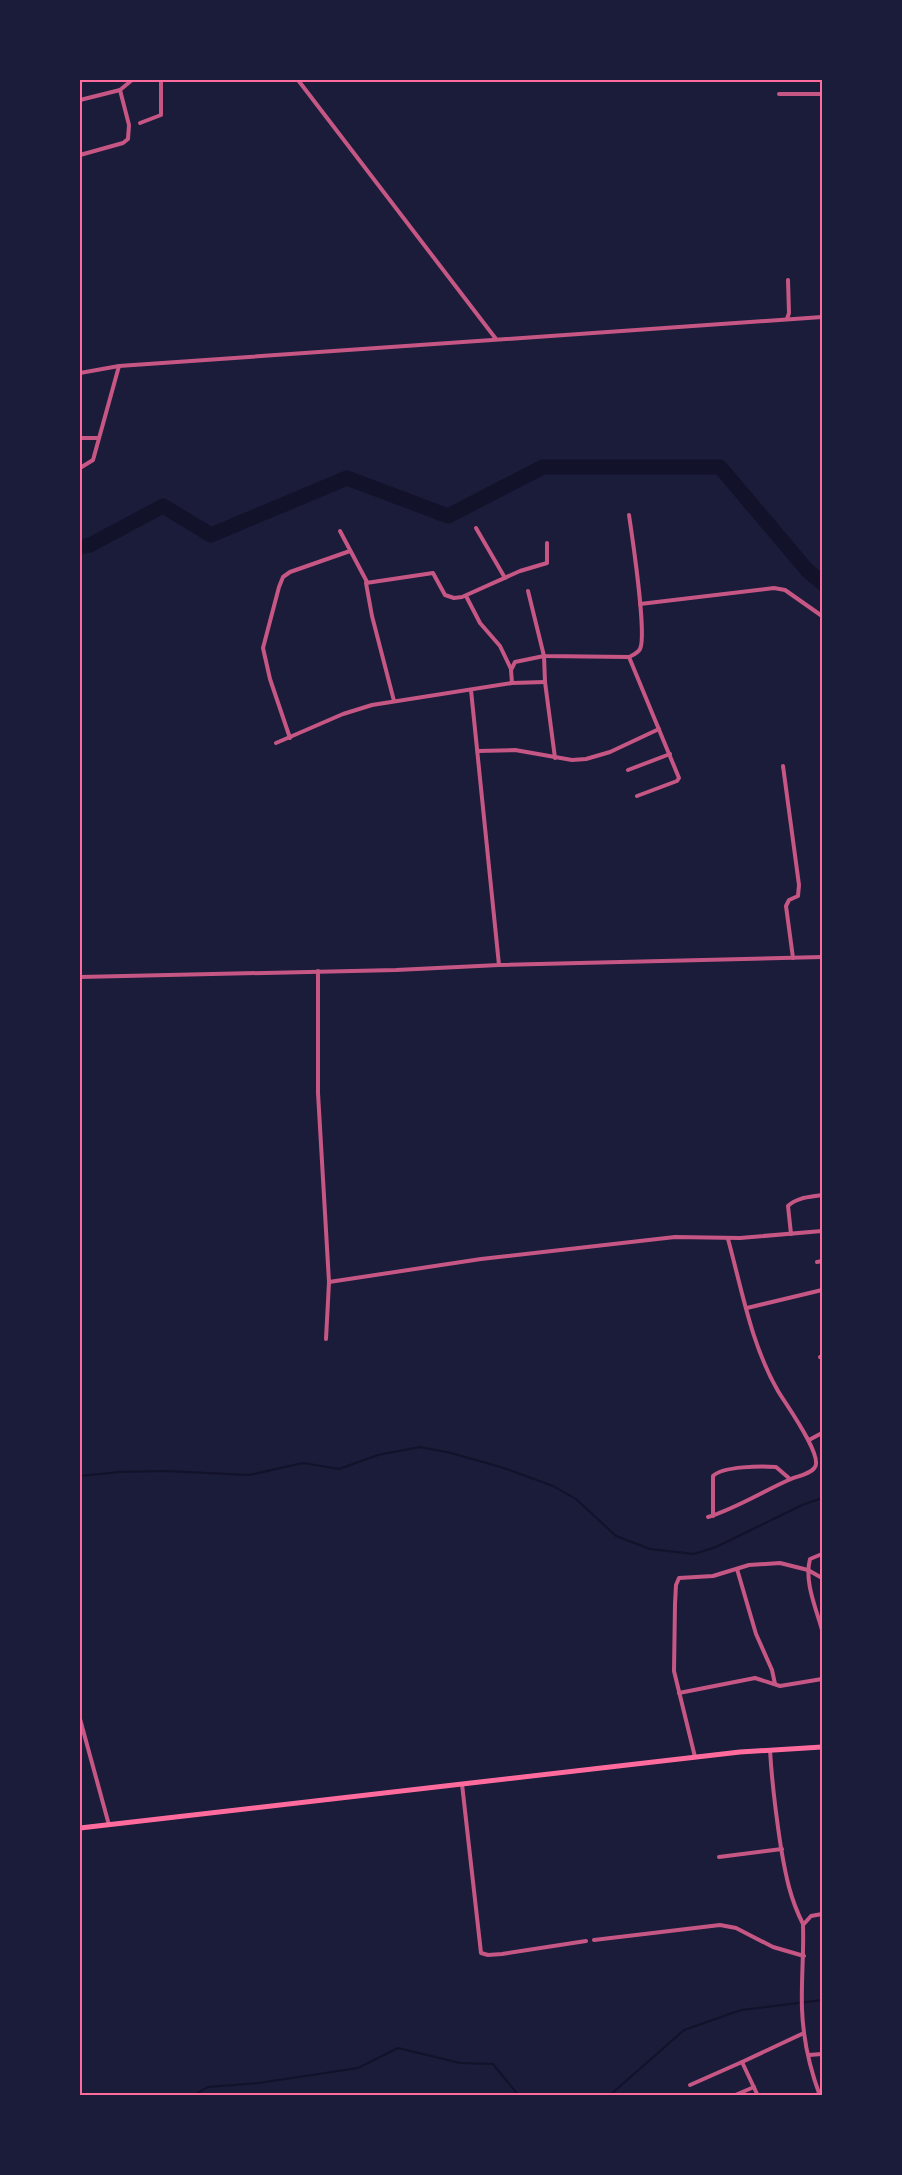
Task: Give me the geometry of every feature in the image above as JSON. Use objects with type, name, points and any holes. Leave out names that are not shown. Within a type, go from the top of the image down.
[{"type":"main road","points":[[80,1828],[695,1757],[822,1747]]},
{"type":"street","points":[[80,100],[120,90],[132,80]]},
{"type":"street","points":[[140,123],[161,115],[161,80]]},
{"type":"street","points":[[298,80],[497,339]]},
{"type":"street","points":[[80,155],[123,143],[128,139],[129,125],[120,90]]},
{"type":"street","points":[[779,94],[822,94]]},
{"type":"street","points":[[787,319],[789,313],[788,280]]},
{"type":"street","points":[[80,373],[119,366],[822,317]]},
{"type":"street","points":[[80,468],[93,460],[97,438],[119,366]]},
{"type":"street","points":[[80,438],[97,438]]},
{"type":"street","points":[[511,670],[515,662],[544,656],[628,657],[641,648],[640,604],[629,515]]},
{"type":"street","points":[[476,528],[505,578]]},
{"type":"street","points":[[340,531],[367,582],[365,586],[394,701]]},
{"type":"street","points":[[367,582],[433,573],[445,595],[454,598],[466,596],[505,578],[547,563],[547,543]]},
{"type":"street","points":[[290,738],[270,679],[263,648],[279,587],[283,577],[290,572],[350,551]]},
{"type":"street","points":[[640,604],[774,588],[785,590],[822,616]]},
{"type":"street","points":[[528,591],[544,656],[555,758]]},
{"type":"street","points":[[466,596],[480,622],[500,646],[511,670],[512,683]]},
{"type":"street","points":[[628,657],[670,754],[678,780],[637,796]]},
{"type":"street","points":[[276,743],[343,714],[394,701],[512,683],[545,682]]},
{"type":"street","points":[[471,690],[499,965]]},
{"type":"street","points":[[478,750],[515,750],[572,760],[597,757],[659,729]]},
{"type":"street","points":[[628,770],[670,754]]},
{"type":"street","points":[[783,766],[798,885],[798,896],[787,902],[793,958]]},
{"type":"street","points":[[80,977],[822,957]]},
{"type":"street","points":[[318,971],[318,1093],[329,1282],[326,1339]]},
{"type":"street","points":[[791,1234],[788,1206],[806,1197],[822,1196]]},
{"type":"street","points":[[329,1282],[482,1259],[675,1237],[728,1239],[822,1231]]},
{"type":"street","points":[[728,1239],[765,1368],[809,1440],[816,1456],[815,1467],[734,1508],[710,1517],[716,1473],[751,1467],[776,1467],[790,1479]]},
{"type":"street","points":[[747,1308],[822,1290]]},
{"type":"street","points":[[809,1440],[822,1433]]},
{"type":"street","points":[[822,1554],[810,1559],[808,1570],[810,1587],[822,1630]]},
{"type":"street","points":[[695,1757],[674,1671],[673,1656],[679,1578],[710,1576],[764,1563],[780,1563],[808,1570],[822,1578]]},
{"type":"street","points":[[737,1569],[756,1634],[772,1670],[775,1685]]},
{"type":"street","points":[[679,1693],[755,1678],[780,1686],[822,1679]]},
{"type":"street","points":[[80,1719],[109,1825]]},
{"type":"street","points":[[770,1750],[773,1796],[790,1896],[803,1925],[804,2033],[820,2096]]},
{"type":"street","points":[[462,1783],[481,1953],[483,1955],[495,1954],[586,1941]]},
{"type":"street","points":[[719,1857],[782,1849]]},
{"type":"street","points":[[803,1925],[811,1916],[822,1914]]},
{"type":"street","points":[[594,1940],[720,1925],[736,1928],[773,1947],[804,1956]]},
{"type":"street","points":[[690,2085],[804,2033]]},
{"type":"street","points":[[809,2055],[822,2054]]},
{"type":"street","points":[[742,2062],[758,2096]]},
{"type":"street","points":[[733,2096],[754,2087]]},
{"type":"waterway","points":[[80,547],[90,545],[163,506],[211,535],[347,478],[448,516],[543,467],[720,467],[807,570],[822,583]]},
{"type":"waterway","points":[[80,1476],[165,1471],[249,1475],[303,1463],[339,1469],[378,1455],[420,1447],[504,1468],[553,1486],[576,1499],[616,1536],[650,1549],[694,1554],[716,1547],[802,1505],[822,1498]]},
{"type":"waterway","points":[[609,2096],[684,2030],[741,2010],[822,2000]]},
{"type":"waterway","points":[[192,2096],[208,2087],[259,2083],[358,2068],[398,2048],[460,2063],[493,2064],[519,2096]]}]
